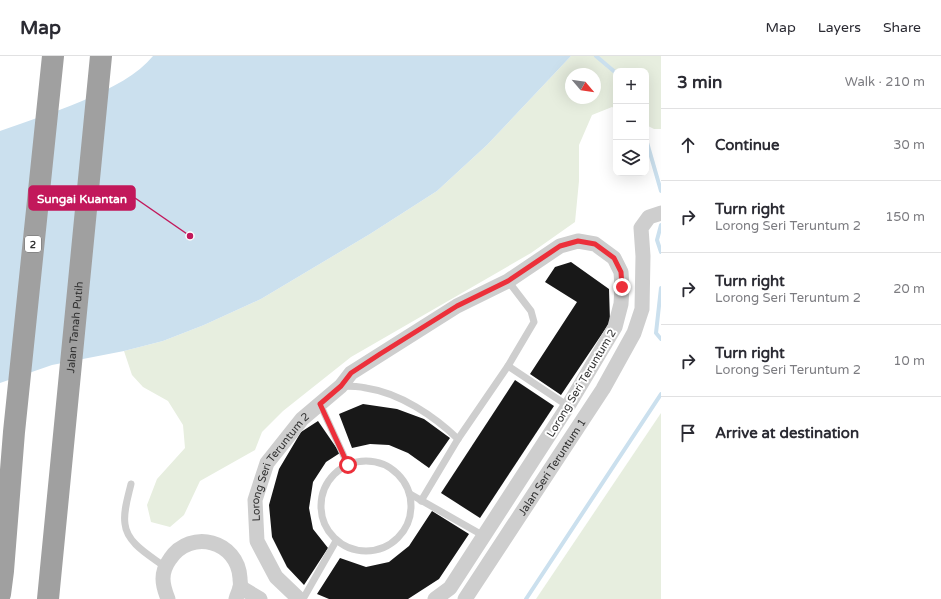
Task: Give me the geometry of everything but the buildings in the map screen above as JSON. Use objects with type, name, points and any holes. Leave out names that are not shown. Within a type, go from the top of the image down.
[{"type":"highway","name":"2","points":[[0,594],[14,432],[53,56]]},
{"type":"highway","name":"Jalan Tanah Putih","points":[[48,599],[101,56]]},
{"type":"street","name":"Jalan Seri Teruntum 1","points":[[465,599],[603,389],[634,333],[642,309],[643,256],[641,228],[649,217],[658,214]]},
{"type":"street","name":"Lorong Seri Teruntum 2","points":[[299,599],[276,577],[257,541],[255,500],[267,463],[302,419],[341,386],[351,373],[457,306],[508,281],[560,246],[578,241],[595,244],[614,258],[621,272],[621,304],[615,327],[568,406],[450,588],[435,599]]},
{"type":"street","points":[[168,599],[163,587],[164,567],[176,551],[192,542],[212,542],[229,551],[239,568],[238,593],[260,599]]},
{"type":"lane","points":[[421,501],[458,440],[508,366],[534,322],[531,311],[508,281]]},
{"type":"lane","points":[[508,366],[568,406]]},
{"type":"lane","points":[[341,386],[366,388],[384,392],[399,399],[443,425],[458,440]]},
{"type":"lane","points":[[320,404],[348,465]]},
{"type":"lane","points":[[360,462],[373,462],[386,465],[396,472],[405,482],[410,494],[411,509],[408,523],[401,535],[390,545],[377,550],[362,552],[348,548],[336,541],[327,529],[322,515],[321,500],[326,486],[335,474],[348,465],[360,462]]},
{"type":"lane","points":[[131,484],[126,505],[125,524],[128,534],[134,543],[164,567]]},
{"type":"lane","points":[[410,494],[484,536]]},
{"type":"lane","points":[[303,599],[336,541]]},
{"type":"green space","points":[[571,56],[661,56],[661,129],[654,129],[649,126],[649,68],[613,68],[613,108],[592,115],[579,145],[579,181],[575,222],[531,253],[351,357],[283,411],[262,432],[255,450],[200,481],[184,515],[170,527],[151,522],[147,505],[157,479],[185,448],[183,425],[168,401],[143,387],[132,375],[124,351],[163,341],[204,325],[261,299],[370,234],[437,191],[487,145]]},
{"type":"green space","points":[[661,413],[661,599],[536,599]]},
{"type":"water","points":[[153,56],[571,56],[487,145],[437,191],[370,234],[261,299],[204,325],[163,341],[124,351],[52,365],[0,383],[0,131],[60,110],[103,91],[123,81],[140,69]]},
{"type":"waterway","points":[[596,56],[613,70]]},
{"type":"waterway","points":[[646,140],[661,191]]},
{"type":"waterway","points":[[661,225],[657,240],[661,252]]},
{"type":"waterway","points":[[661,288],[656,333],[661,339]]},
{"type":"waterway","points":[[526,599],[661,394]]},
{"type":"place","name":"Sungai Kuantan","points":[[190,236]]},
{"type":"route","points":[[348,465],[320,404],[341,386],[351,373],[380,354],[457,306],[508,281],[560,246],[578,241],[595,244],[614,258],[621,272],[622,287]]}]
